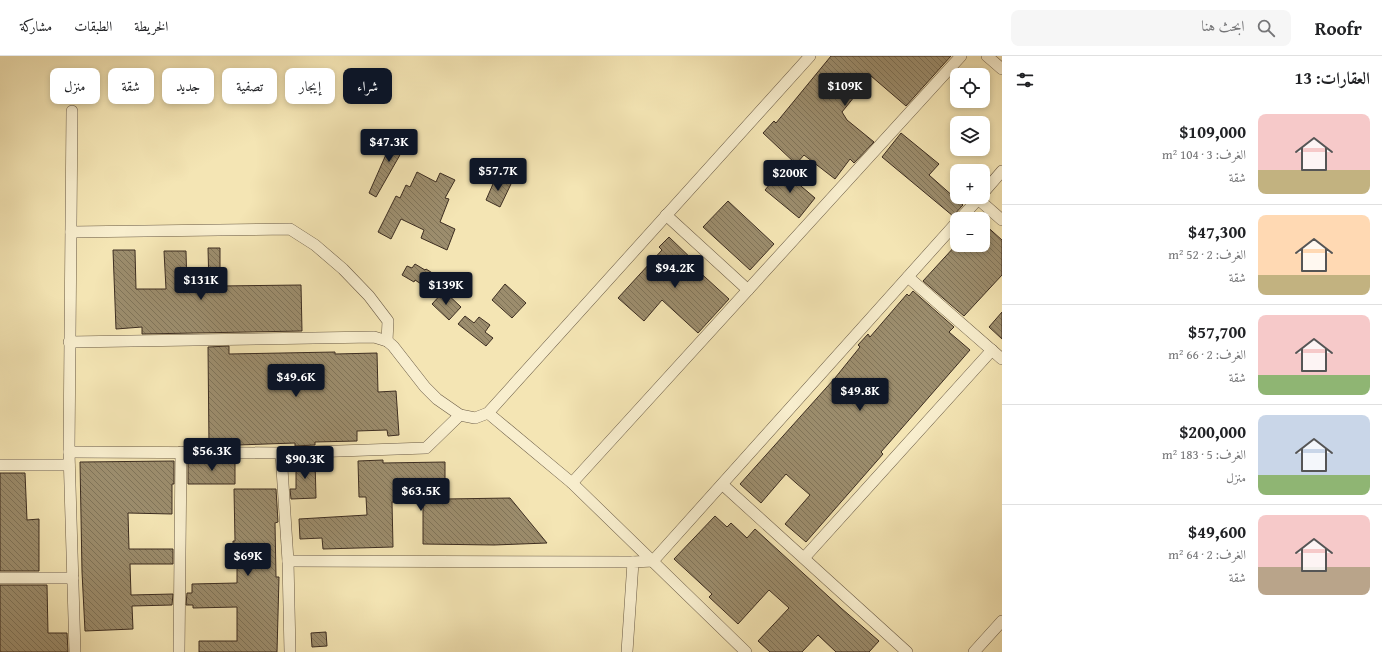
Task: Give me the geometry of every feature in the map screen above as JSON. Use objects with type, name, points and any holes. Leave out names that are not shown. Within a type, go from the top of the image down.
[{"type":"street","points":[[69,342],[374,337],[387,341],[393,346],[425,387],[437,399],[460,416],[475,418],[488,413],[810,56]]},
{"type":"street","points":[[572,483],[961,56]]},
{"type":"street","points":[[987,56],[1002,69]]},
{"type":"street","points":[[72,111],[69,452],[75,652]]},
{"type":"street","points":[[990,185],[1002,171]]},
{"type":"street","points":[[966,212],[973,204]]},
{"type":"street","points":[[987,204],[1002,220]]},
{"type":"street","points":[[666,215],[748,290]]},
{"type":"street","points":[[71,232],[290,229],[315,245],[343,269],[369,296],[388,321],[387,341]]},
{"type":"street","points":[[288,561],[653,561],[950,230]]},
{"type":"street","points":[[908,277],[1002,359]]},
{"type":"street","points":[[804,558],[992,350]]},
{"type":"street","points":[[488,413],[572,483],[746,652]]},
{"type":"street","points":[[69,452],[281,453],[426,448],[460,416]]},
{"type":"street","points":[[179,652],[181,452]]},
{"type":"street","points":[[281,453],[288,561],[290,652]]},
{"type":"street","points":[[0,465],[70,465]]},
{"type":"street","points":[[722,485],[907,652]]},
{"type":"street","points":[[627,652],[633,562]]},
{"type":"street","points":[[0,578],[73,578]]},
{"type":"street","points":[[974,652],[1002,621]]},
{"type":"building","points":[[831,56],[951,56],[906,106],[871,76],[842,112],[847,120],[874,142],[854,163],[850,159],[835,179],[804,155],[796,164],[763,133],[774,121],[776,123]]},
{"type":"building","points":[[400,133],[409,139],[376,197],[369,193],[388,150]]},
{"type":"building","points":[[901,133],[939,164],[929,175],[950,194],[950,204],[963,205],[957,212],[950,212],[950,214],[882,157]]},
{"type":"building","points":[[782,170],[815,198],[799,218],[765,190]]},
{"type":"building","points":[[417,172],[436,182],[440,173],[455,180],[445,198],[449,199],[440,222],[455,229],[447,250],[421,238],[424,230],[401,219],[391,239],[378,232],[396,196],[400,198],[406,185],[410,187]]},
{"type":"building","points":[[496,177],[511,184],[500,207],[486,200]]},
{"type":"building","points":[[728,201],[774,244],[750,270],[703,227]]},
{"type":"building","points":[[990,229],[1002,240],[1002,275],[964,316],[923,281],[950,252],[990,252]]},
{"type":"building","points":[[669,237],[697,264],[694,267],[729,299],[698,333],[662,300],[644,321],[618,298],[662,250],[659,247]]},
{"type":"building","points":[[208,248],[220,248],[220,286],[301,285],[302,331],[142,334],[142,327],[116,329],[113,250],[135,250],[136,289],[166,289],[164,251],[186,251],[187,288],[209,287]]},
{"type":"building","points":[[415,264],[442,279],[435,293],[415,280],[414,282],[402,275],[407,266],[412,268]]},
{"type":"building","points":[[505,284],[526,303],[512,318],[492,300]]},
{"type":"building","points":[[444,291],[461,307],[449,320],[432,304]]},
{"type":"building","points":[[913,291],[954,327],[949,332],[970,350],[881,452],[883,454],[806,542],[785,524],[810,495],[786,474],[761,503],[740,484],[835,378],[860,347],[858,345],[868,334],[870,337],[907,294],[909,296]]},
{"type":"building","points":[[1002,312],[1002,339],[989,327]]},
{"type":"building","points":[[465,316],[474,323],[479,317],[490,325],[485,332],[493,338],[486,346],[458,324]]},
{"type":"building","points":[[229,346],[229,354],[335,352],[335,354],[377,353],[378,392],[396,391],[399,435],[388,436],[387,430],[357,431],[357,441],[315,442],[315,445],[295,446],[295,443],[209,446],[208,347]]},
{"type":"building","points":[[315,459],[316,498],[291,499],[290,489],[296,489],[296,460]]},
{"type":"building","points":[[189,460],[235,460],[235,484],[188,484]]},
{"type":"building","points":[[383,460],[383,463],[445,462],[445,499],[510,498],[547,543],[494,545],[423,544],[423,501],[392,502],[393,547],[323,549],[322,538],[300,539],[299,519],[367,515],[366,497],[359,497],[358,461]]},
{"type":"building","points":[[174,461],[172,514],[128,513],[129,549],[173,549],[173,564],[130,564],[131,595],[173,594],[172,605],[132,606],[133,629],[85,631],[82,572],[80,462]]},
{"type":"building","points":[[0,473],[25,473],[27,520],[39,519],[39,571],[0,571]]},
{"type":"building","points":[[234,489],[276,489],[278,522],[275,523],[276,577],[279,577],[277,652],[199,652],[199,641],[237,641],[237,607],[193,608],[193,605],[186,605],[187,593],[192,593],[192,584],[237,583],[237,561],[233,561],[233,541],[235,541]]},
{"type":"building","points":[[715,516],[727,527],[731,523],[747,538],[755,529],[879,641],[869,652],[836,652],[818,635],[802,652],[770,652],[758,641],[789,608],[769,590],[738,624],[709,597],[712,594],[674,559]]},
{"type":"building","points":[[0,585],[47,585],[48,633],[67,633],[68,652],[0,652]]},
{"type":"building","points":[[326,632],[327,646],[312,647],[311,633]]}]
